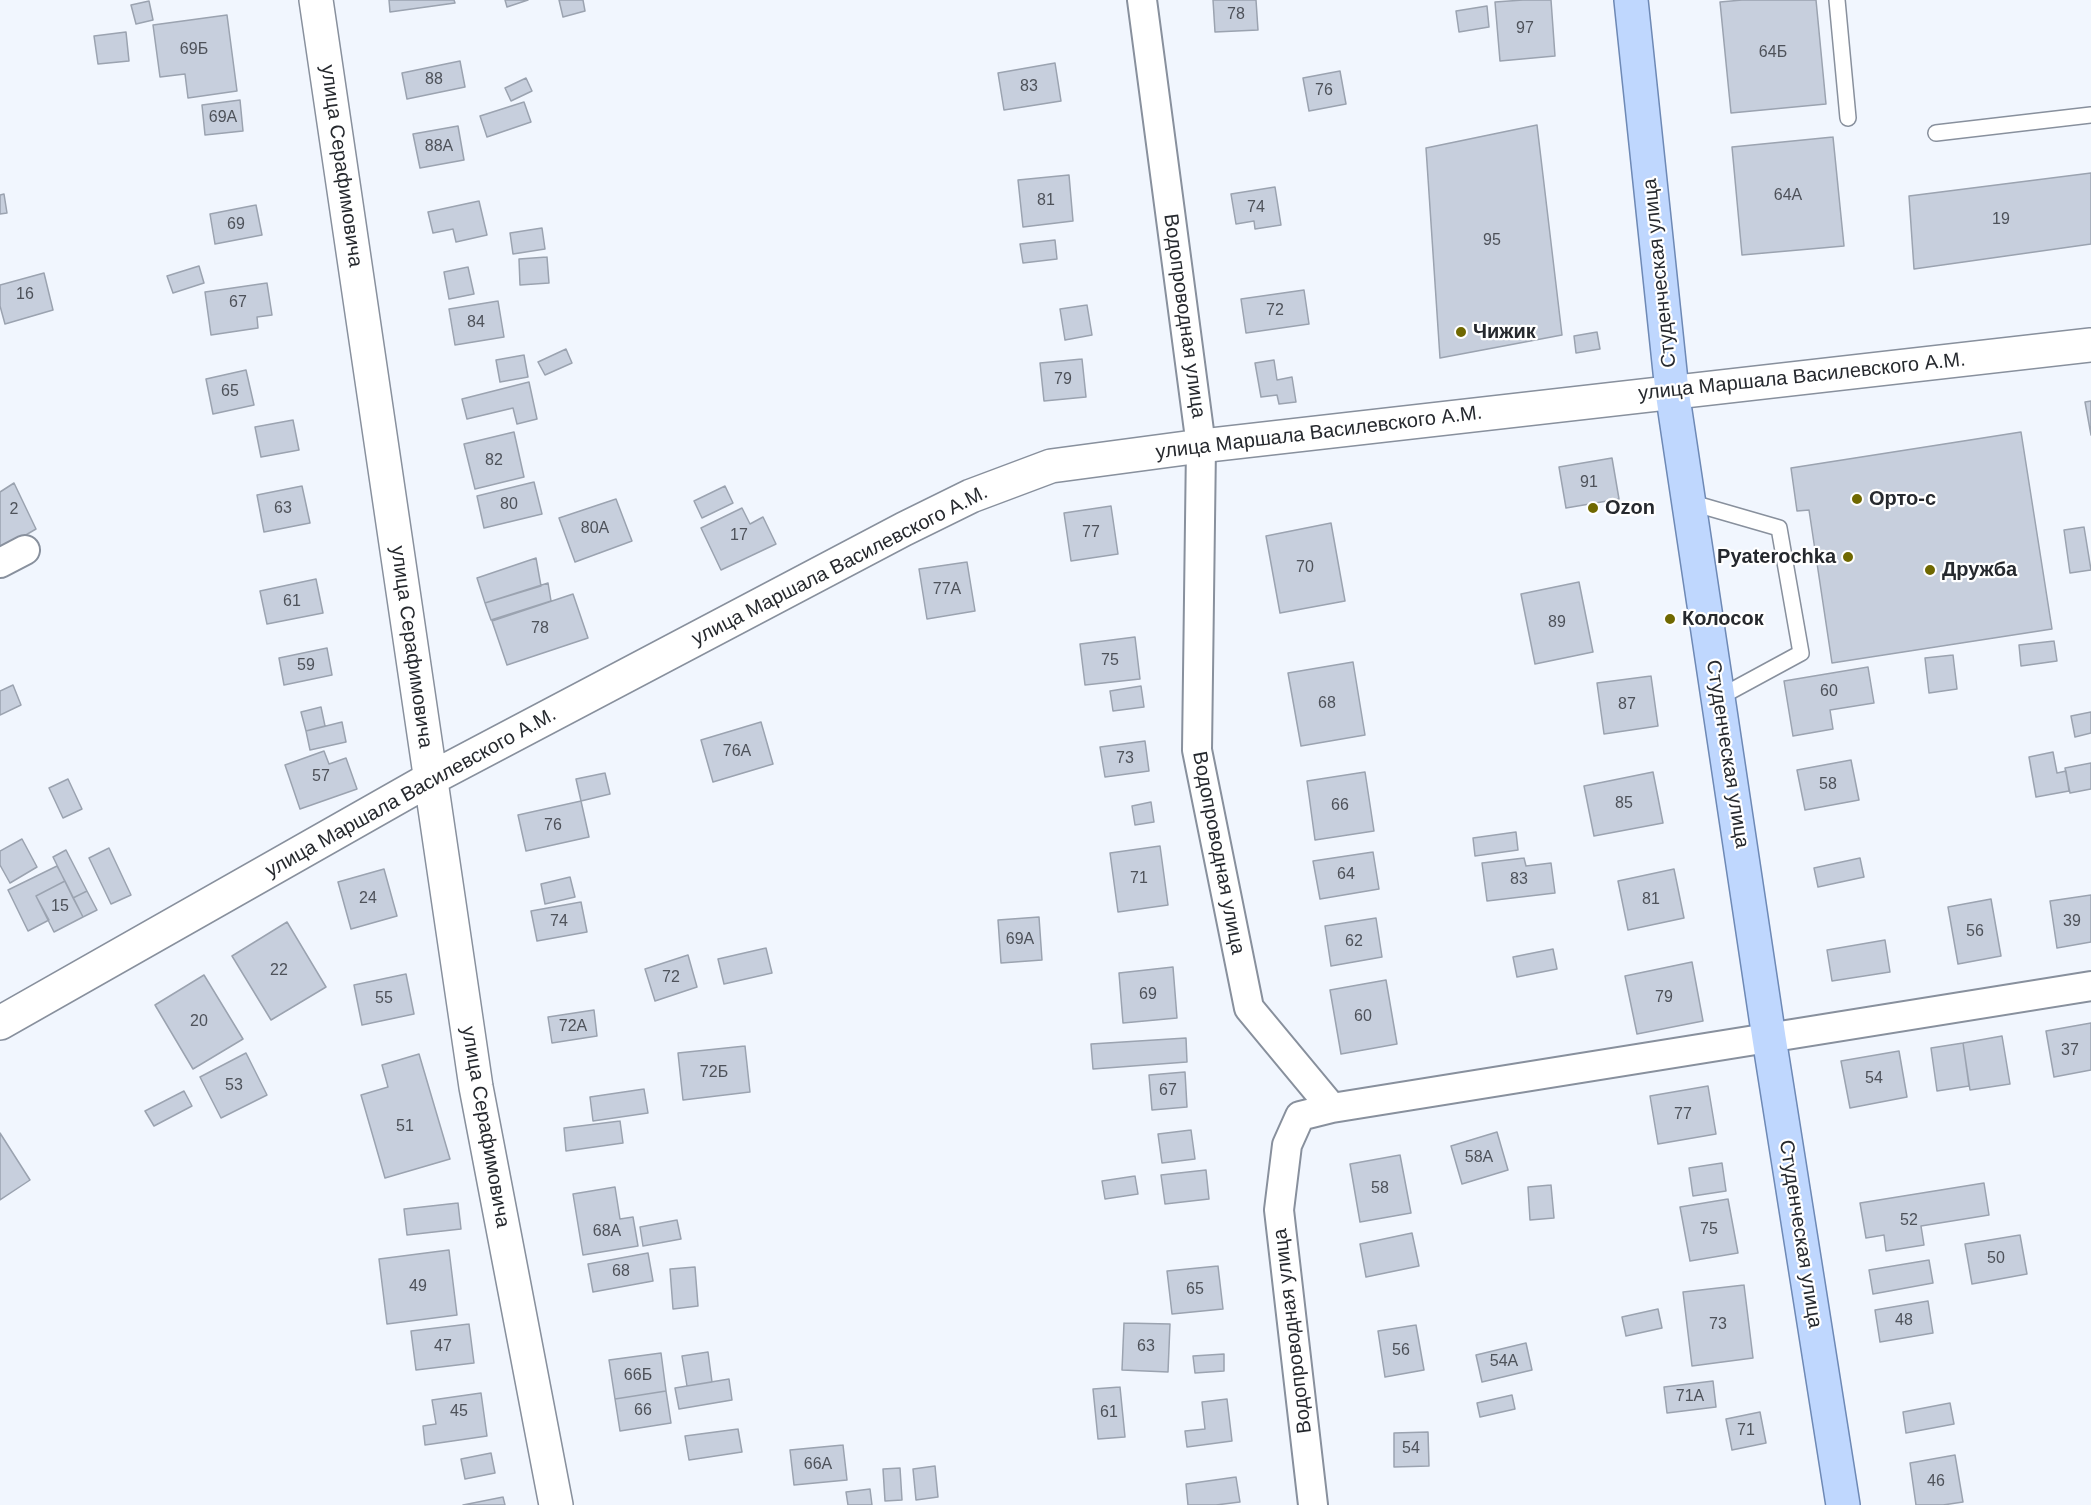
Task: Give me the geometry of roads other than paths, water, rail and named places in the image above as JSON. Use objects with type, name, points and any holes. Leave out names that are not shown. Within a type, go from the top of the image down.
[{"type":"main road","name":"Студенческая улица","points":[[1631,0],[1672,392],[1769,1038],[1843,1505]]},
{"type":"street","name":"улица Серафимовича","points":[[316,0],[476,1087],[556,1505]]},
{"type":"street","name":"Водопроводная улица","points":[[1142,0],[1201,446],[1197,750],[1249,1008],[1332,1108],[1300,1116],[1287,1145],[1279,1210],[1313,1505]]},
{"type":"street","name":"улица Маршала Василевского А.М.","points":[[0,1023],[430,779],[904,529],[971,496],[1051,466],[1201,446],[2091,345]]},
{"type":"street","points":[[0,563],[25,550]]},
{"type":"street","points":[[1332,1108],[2091,986]]},
{"type":"lane","points":[[1837,0],[1848,117]]},
{"type":"lane","points":[[1936,133],[2091,115]]},
{"type":"lane","points":[[1689,502],[1779,528],[1801,653],[1718,698]]},
{"type":"place","name":"Чижик","points":[[1461,332]]},
{"type":"place","name":"Орто-с","points":[[1857,499]]},
{"type":"place","name":"Ozon","points":[[1593,508]]},
{"type":"place","name":"Pyaterochka","points":[[1848,557]]},
{"type":"place","name":"Дружба","points":[[1930,570]]},
{"type":"place","name":"Колосок","points":[[1670,619]]}]
